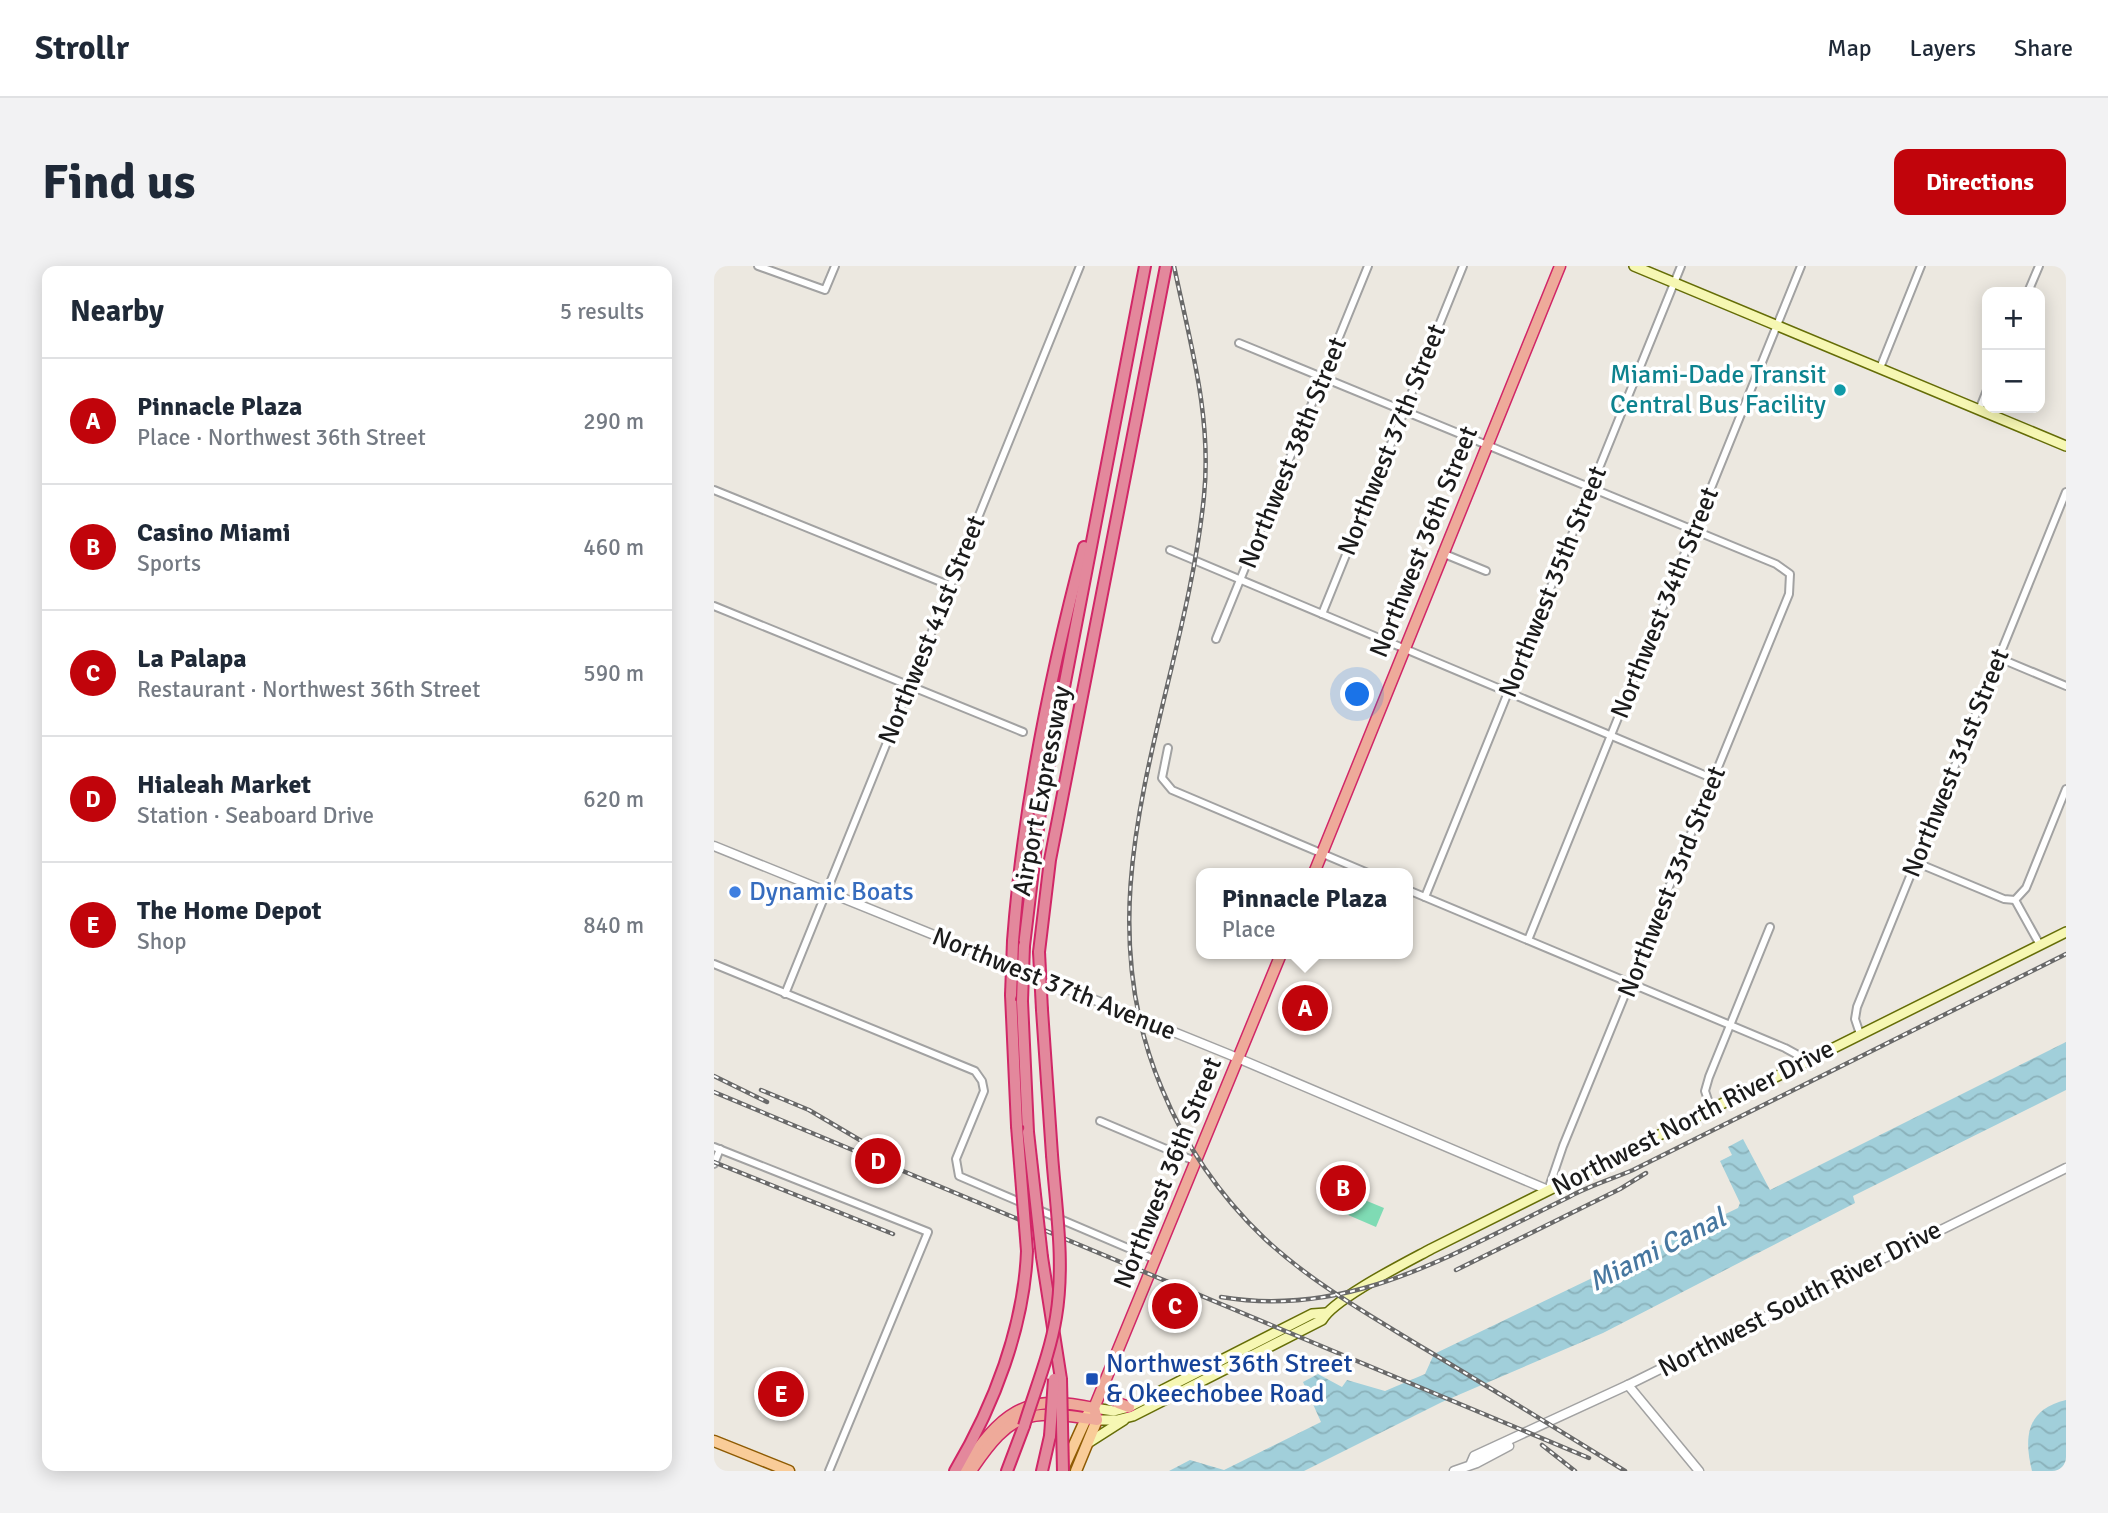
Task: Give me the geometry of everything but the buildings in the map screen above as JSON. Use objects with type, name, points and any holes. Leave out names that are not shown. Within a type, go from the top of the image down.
[{"type":"highway","name":"Airport Expressway","points":[[1062,1471],[1056,1352],[1023,1129],[1018,944],[1040,811],[1145,266]]},
{"type":"highway","name":"Airport Expressway","points":[[1013,1471],[1053,1331],[1059,1291],[1060,1262],[1039,952],[1050,860],[1166,266]]},
{"type":"highway","name":"Northwest 36th Street","points":[[1316,868],[1560,266]]},
{"type":"highway","points":[[955,1471],[978,1429],[1016,1329],[1023,1300],[1027,1251],[1023,1129],[1011,995],[1018,944]]},
{"type":"highway","name":"Northwest 36th Street","points":[[1094,1408],[1279,959]]},
{"type":"highway","points":[[1042,1471],[1050,1436],[1057,1379]]},
{"type":"highway","points":[[1103,1386],[1118,1403],[1129,1407]]},
{"type":"highway","points":[[962,1471],[997,1424],[1020,1408],[1055,1401],[1094,1408],[1097,1420],[1043,1413],[1018,1420],[996,1436],[971,1471]]},
{"type":"highway","points":[[1007,1471],[1024,1426]]},
{"type":"main road","points":[[1634,266],[2066,446]]},
{"type":"main road","name":"Northwest North River Drive","points":[[1097,1420],[1126,1419],[1312,1314],[1326,1313],[1431,1249],[2066,932]]},
{"type":"main road","name":"Northwest North River Drive","points":[[1094,1408],[1114,1411],[1129,1407],[1194,1380]]},
{"type":"main road","name":"Northwest 36th Street","points":[[1062,1471],[1084,1418],[1094,1408]]},
{"type":"main road","points":[[1088,1443],[1126,1419]]},
{"type":"main road","points":[[1076,1471],[1097,1420]]},
{"type":"main road","points":[[714,1441],[789,1471]]},
{"type":"street","points":[[758,266],[825,290],[835,266]]},
{"type":"street","name":"Northwest 41st Street","points":[[785,993],[1080,266]]},
{"type":"street","name":"Northwest 38th Street","points":[[1216,639],[1368,266]]},
{"type":"street","name":"Northwest 37th Street","points":[[1322,614],[1463,266]]},
{"type":"street","name":"Northwest 35th Street","points":[[1425,897],[1681,266]]},
{"type":"street","name":"Northwest 34th Street","points":[[1528,940],[1801,266]]},
{"type":"street","points":[[1880,368],[1922,266]]},
{"type":"street","points":[[2030,287],[2039,266]]},
{"type":"street","points":[[1238,342],[1694,530]]},
{"type":"street","points":[[1979,410],[1982,402]]},
{"type":"street","points":[[714,490],[951,586]]},
{"type":"street","name":"Northwest 31st Street","points":[[1860,1034],[1855,1019],[1857,1007],[2066,492]]},
{"type":"street","name":"Northwest 33rd Street","points":[[1548,1190],[1563,1146],[1789,594],[1790,574],[1776,564],[1694,530]]},
{"type":"street","points":[[1170,550],[1714,779]]},
{"type":"street","points":[[1442,553],[1486,571]]},
{"type":"street","points":[[714,606],[1023,732]]},
{"type":"street","points":[[1999,658],[2066,686]]},
{"type":"street","points":[[1168,748],[1163,773],[1166,785],[1356,868]]},
{"type":"street","points":[[2015,900],[2026,888],[2066,789]]},
{"type":"street","name":"Northwest 37th Avenue","points":[[714,846],[1238,1059],[1548,1190]]},
{"type":"street","points":[[1915,862],[2004,899],[2015,900]]},
{"type":"street","points":[[1413,892],[1791,1051],[1802,1064]]},
{"type":"street","points":[[2015,900],[2040,945]]},
{"type":"street","points":[[1711,1109],[1706,1096],[1706,1084],[1770,926]]},
{"type":"street","points":[[714,964],[966,1067],[980,1077],[983,1097],[956,1159],[959,1176],[1156,1260]]},
{"type":"street","points":[[1100,1121],[1197,1162]]},
{"type":"street","points":[[714,1164],[717,1148],[928,1232],[829,1471]]},
{"type":"street","name":"Northwest South River Drive","points":[[1454,1471],[1471,1463],[1474,1456],[1628,1385],[2066,1168]]},
{"type":"street","points":[[1628,1385],[1699,1471]]},
{"type":"green space","points":[[1333,1187],[1384,1208],[1376,1227],[1325,1205]]},
{"type":"water","name":"Miami Canal","points":[[2066,1042],[2066,1090],[1853,1196],[1855,1203],[1603,1333],[1442,1402],[1304,1471],[1169,1471],[1190,1460],[1224,1470],[1321,1422],[1303,1382],[1318,1374],[1342,1387],[1347,1380],[1385,1391],[1425,1374],[1434,1354],[1738,1208],[1740,1203],[1720,1161],[1732,1155],[1728,1147],[1743,1139],[1770,1190]]},
{"type":"water","points":[[2066,1400],[2066,1471],[2032,1471],[2028,1446],[2031,1425],[2043,1410]]},
{"type":"railway","points":[[1174,266],[1202,408],[1206,466],[1204,496],[1193,571],[1143,792],[1132,865],[1129,939],[1138,1014],[1162,1089],[1181,1130],[1218,1187],[1248,1222],[1282,1254],[1359,1309],[1625,1471]]},
{"type":"railway","points":[[1221,1297],[1269,1301],[1315,1298],[1359,1290],[1444,1259],[1584,1189],[1633,1170],[2066,954]]},
{"type":"railway","points":[[714,1076],[767,1102]]},
{"type":"railway","points":[[761,1090],[809,1110],[887,1156]]},
{"type":"railway","points":[[714,1092],[1589,1458]]},
{"type":"railway","points":[[714,1162],[893,1234]]},
{"type":"railway","points":[[1456,1270],[1620,1189],[1646,1173]]},
{"type":"railway","points":[[1542,1445],[1575,1471]]},
{"type":"place","name":"Miami-Dade Transit Central Bus Facility","points":[[1840,390]]},
{"type":"place","name":"Dynamic Boats","points":[[735,892]]},
{"type":"place","name":"Pinnacle Plaza","points":[[1305,1008]]},
{"type":"place","name":"Hialeah Market","points":[[878,1161]]},
{"type":"place","name":"Casino Miami","points":[[1343,1188]]},
{"type":"place","name":"La Palapa","points":[[1175,1306]]},
{"type":"place","name":"Northwest 36th Street & Okeechobee Road","points":[[1092,1379]]},
{"type":"place","name":"The Home Depot","points":[[781,1394]]}]
